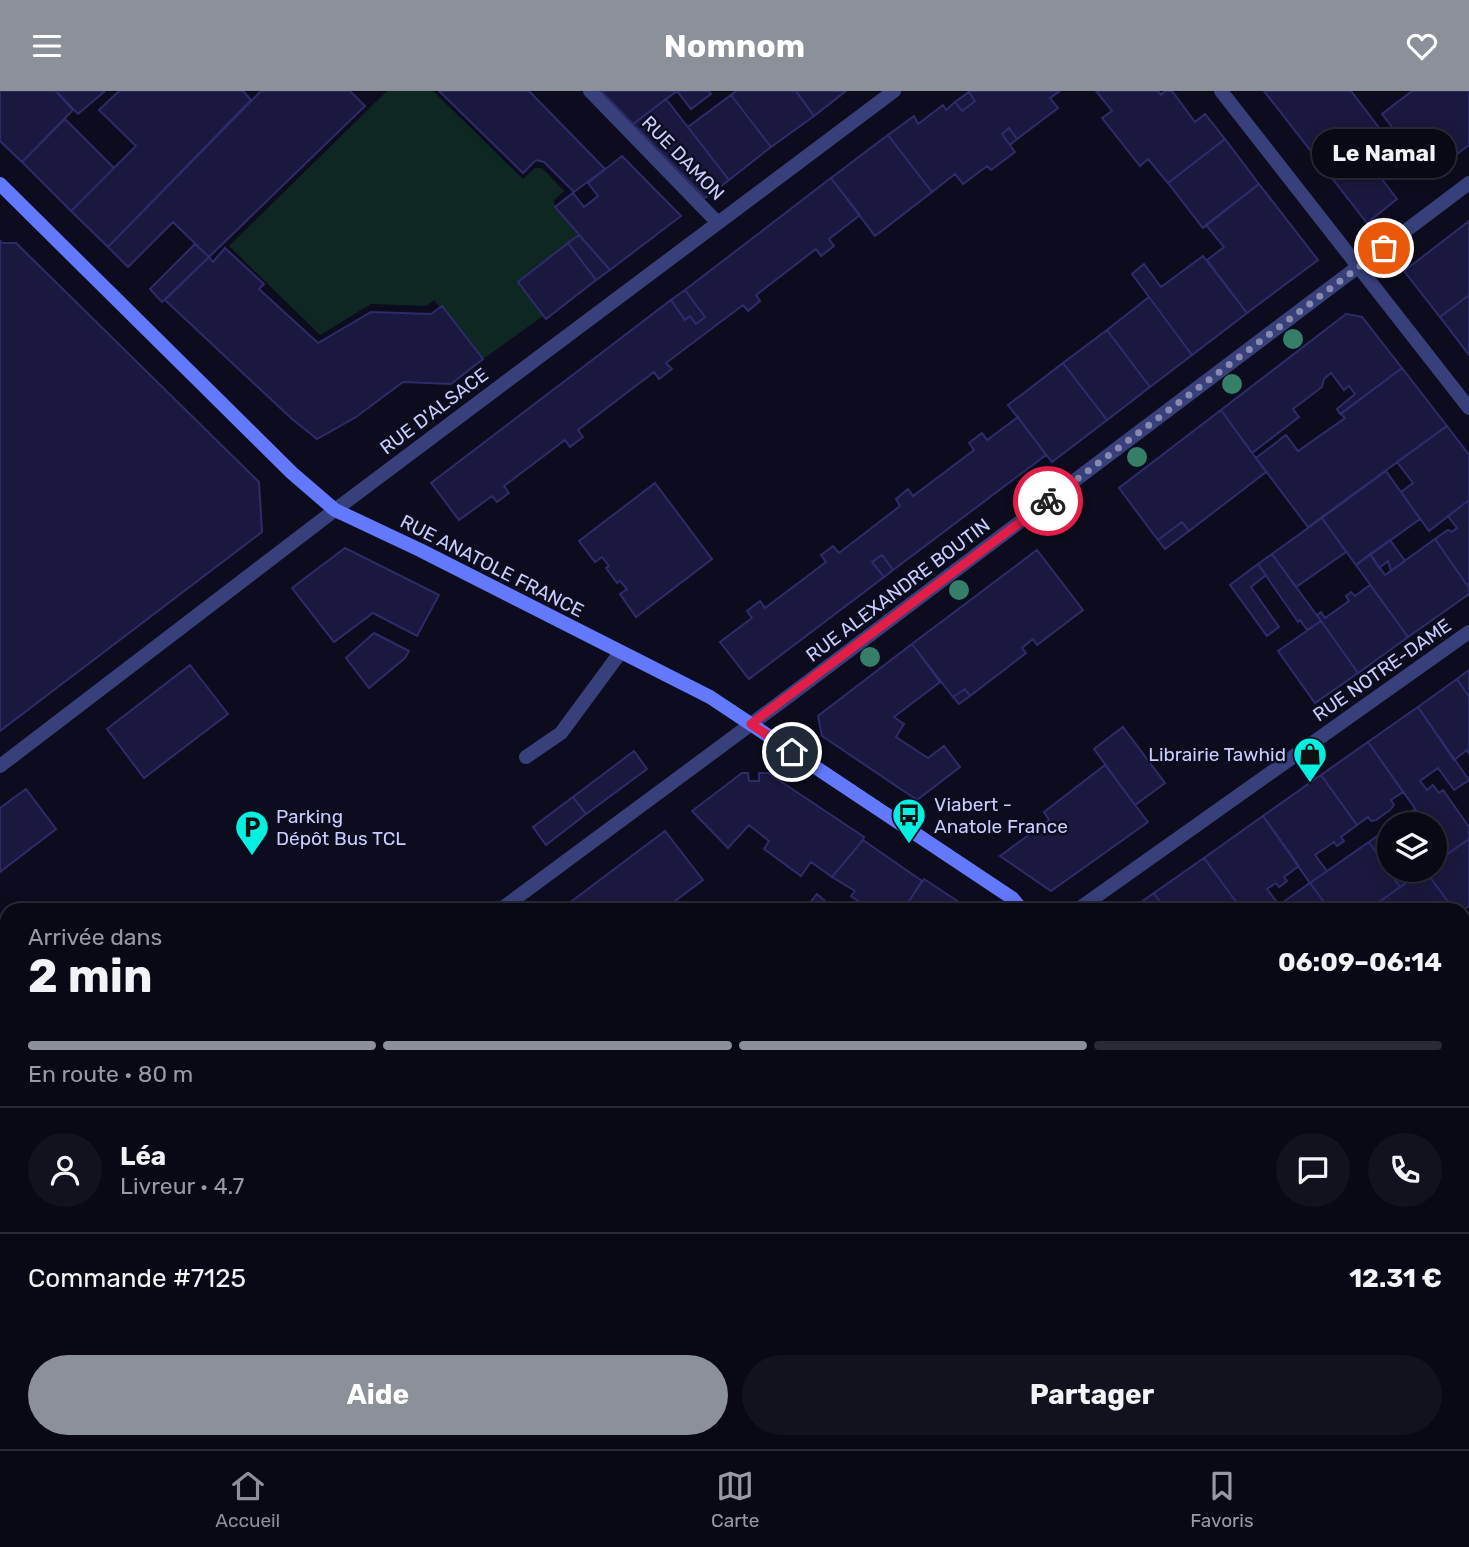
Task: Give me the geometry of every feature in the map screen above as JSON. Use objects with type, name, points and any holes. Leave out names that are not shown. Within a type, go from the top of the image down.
[{"type":"street","name":"RUE DAMON","points":[[590,91],[718,223]]},
{"type":"street","name":"RUE D'ALSACE","points":[[0,766],[335,510],[894,91]]},
{"type":"street","points":[[1222,91],[1469,408]]},
{"type":"street","name":"RUE ALEXANDRE BOUTIN","points":[[509,903],[1469,183]]},
{"type":"street","name":"RUE ANATOLE FRANCE","points":[[0,184],[292,473],[335,510],[420,550],[710,697],[1017,903]]},
{"type":"street","name":"RUE NOTRE-DAME","points":[[1087,903],[1469,632]]},
{"type":"street","points":[[526,757],[561,733],[620,653]]},
{"type":"green space","points":[[387,91],[433,91],[523,179],[535,168],[542,168],[564,191],[554,200],[555,207],[579,235],[519,281],[543,316],[483,359],[434,300],[426,306],[371,304],[320,335],[229,246]]},
{"type":"building","points":[[0,91],[56,91],[73,110],[22,162],[0,141]]},
{"type":"building","points":[[56,91],[105,91],[78,114]]},
{"type":"building","points":[[119,91],[243,91],[251,100],[108,247],[71,211],[136,146],[99,110]]},
{"type":"building","points":[[261,91],[350,91],[365,106],[209,257],[173,222],[128,267],[108,247]]},
{"type":"building","points":[[439,91],[529,91],[605,169],[574,192],[544,162],[536,160],[523,173]]},
{"type":"building","points":[[601,91],[677,91],[633,124]]},
{"type":"building","points":[[677,91],[709,91],[711,94],[691,109]]},
{"type":"building","points":[[736,91],[796,91],[814,116],[771,147],[731,95]]},
{"type":"building","points":[[796,91],[846,91],[814,116]]},
{"type":"building","points":[[968,91],[1060,91],[1050,98],[1058,108],[1017,139],[1009,128],[1002,134],[1015,152],[991,170],[987,166],[963,184],[955,174],[932,192],[888,135],[914,116],[918,124],[943,105],[946,110],[955,102],[962,111],[975,101]]},
{"type":"building","points":[[1096,91],[1158,91],[1161,95],[1165,91],[1172,91],[1195,122],[1205,114],[1225,139],[1168,183],[1148,159],[1140,166],[1102,118],[1112,111]]},
{"type":"building","points":[[1264,91],[1351,91],[1396,150],[1372,166],[1397,199],[1367,223]]},
{"type":"building","points":[[1412,91],[1469,91],[1469,145],[1429,175],[1382,114]]},
{"type":"building","points":[[969,92],[975,101],[962,111],[955,102]]},
{"type":"building","points":[[731,95],[771,147],[729,180],[688,127]]},
{"type":"building","points":[[666,99],[729,180],[705,198],[633,124]]},
{"type":"building","points":[[65,119],[114,168],[71,211],[22,162]]},
{"type":"building","points":[[1009,128],[1017,139],[1010,145],[1002,134]]},
{"type":"building","points":[[888,135],[932,192],[875,236],[831,178]]},
{"type":"building","points":[[1225,139],[1259,184],[1203,228],[1168,183]]},
{"type":"building","points":[[622,156],[681,216],[610,270],[555,207],[573,193],[584,207],[598,196],[588,183]]},
{"type":"building","points":[[831,178],[860,215],[829,239],[834,246],[821,256],[816,249],[756,295],[760,301],[748,311],[743,305],[666,363],[672,369],[659,379],[654,372],[578,430],[583,437],[570,447],[565,440],[504,486],[509,493],[497,502],[492,496],[459,520],[431,483],[671,300],[685,320],[690,316],[696,324],[705,317],[685,290]]},
{"type":"building","points":[[1259,184],[1318,260],[1247,313],[1207,260],[1224,247],[1206,225]]},
{"type":"building","points":[[1469,221],[1469,295],[1440,317],[1404,271]]},
{"type":"building","points":[[579,235],[610,270],[596,280],[568,243]]},
{"type":"building","points":[[0,241],[16,243],[259,482],[262,532],[0,731]]},
{"type":"building","points":[[568,243],[596,280],[546,319],[518,282]]},
{"type":"building","points":[[195,244],[209,257],[162,302],[150,289]]},
{"type":"building","points":[[225,248],[264,284],[259,289],[318,343],[371,312],[431,314],[442,306],[483,359],[451,384],[403,382],[356,417],[317,439],[292,419],[165,300],[209,257],[213,262]]},
{"type":"building","points":[[1203,256],[1247,313],[1192,355],[1132,274],[1144,264],[1161,287]]},
{"type":"building","points":[[685,290],[705,317],[696,324],[690,316],[685,320],[671,300]]},
{"type":"building","points":[[1469,295],[1469,355],[1440,317]]},
{"type":"building","points":[[1149,297],[1192,355],[1150,387],[1107,330]]},
{"type":"building","points":[[1346,314],[1362,317],[1402,368],[1340,414],[1337,409],[1355,394],[1349,386],[1344,390],[1331,373],[1324,379],[1322,387],[1293,409],[1299,417],[1252,453],[1221,410]]},
{"type":"building","points":[[1107,330],[1150,387],[1107,420],[1063,363]]},
{"type":"building","points":[[1063,363],[1107,420],[1052,462],[1008,405]]},
{"type":"building","points":[[1402,368],[1447,426],[1308,527],[1256,458],[1286,435],[1298,451],[1345,418],[1341,414]]},
{"type":"building","points":[[1221,410],[1266,472],[1189,531],[1182,522],[1158,540],[1119,488]]},
{"type":"building","points":[[1018,417],[1046,455],[893,570],[882,555],[872,562],[884,577],[749,679],[720,642],[752,618],[747,611],[760,601],[765,608],[826,562],[821,555],[833,546],[839,553],[900,506],[896,499],[908,489],[913,496],[974,450],[969,443],[982,433],[987,440]]},
{"type":"building","points":[[1447,426],[1469,455],[1469,500],[1429,531],[1401,492],[1413,483],[1397,462]]},
{"type":"building","points":[[1386,471],[1420,519],[1356,565],[1322,518]]},
{"type":"building","points":[[655,483],[712,559],[636,617],[620,594],[627,589],[620,581],[617,583],[602,557],[595,562],[579,541]]},
{"type":"building","points":[[1469,500],[1469,588],[1435,539],[1448,530],[1452,532],[1457,528],[1448,516]]},
{"type":"building","points":[[1322,518],[1346,552],[1296,587],[1272,554]]},
{"type":"building","points":[[1182,522],[1189,531],[1165,549],[1158,540]]},
{"type":"building","points":[[1435,539],[1469,588],[1469,594],[1408,637],[1356,565],[1370,554],[1385,575]]},
{"type":"building","points":[[1390,540],[1405,561],[1391,571],[1388,561],[1379,568],[1370,554]]},
{"type":"building","points":[[345,548],[439,595],[417,636],[373,613],[334,642],[292,588]]},
{"type":"building","points":[[1037,550],[1083,610],[1037,645],[1033,639],[1022,648],[1026,653],[970,696],[965,689],[953,697],[912,644]]},
{"type":"building","points":[[1272,554],[1321,621],[1307,630],[1300,620],[1298,622],[1258,564]]},
{"type":"building","points":[[882,555],[893,570],[884,577],[872,562]]},
{"type":"building","points":[[1258,564],[1266,575],[1251,587],[1279,627],[1267,636],[1230,585]]},
{"type":"building","points":[[1370,585],[1408,637],[1358,673],[1317,615],[1321,612],[1325,618],[1349,601],[1346,596],[1351,592],[1355,596]]},
{"type":"building","points":[[1321,621],[1358,673],[1315,703],[1278,651]]},
{"type":"building","points":[[374,633],[409,651],[405,658],[369,688],[346,658]]},
{"type":"building","points":[[912,644],[940,682],[894,717],[904,724],[896,737],[928,758],[944,746],[960,767],[917,800],[822,736],[818,716]]},
{"type":"building","points":[[190,665],[228,714],[144,778],[107,729]]},
{"type":"building","points":[[1469,670],[1469,697],[1457,679]]},
{"type":"building","points":[[1457,679],[1469,697],[1469,754],[1467,750],[1454,760],[1418,707]]},
{"type":"building","points":[[965,689],[970,696],[959,704],[953,697]]},
{"type":"building","points":[[1418,707],[1469,780],[1454,790],[1438,768],[1420,781],[1427,790],[1433,785],[1439,793],[1443,790],[1469,827],[1469,839],[1447,854],[1447,812],[1418,812],[1368,742]]},
{"type":"building","points":[[1123,727],[1165,783],[1135,805],[1094,749]]},
{"type":"building","points":[[1368,742],[1403,792],[1391,800],[1394,805],[1390,810],[1377,812],[1376,820],[1371,821],[1368,817],[1357,825],[1321,775]]},
{"type":"building","points":[[634,751],[647,769],[586,814],[573,797]]},
{"type":"building","points":[[1105,765],[1148,822],[1051,891],[1000,856],[1049,820],[1044,812]]},
{"type":"building","points":[[742,773],[748,773],[749,781],[759,781],[759,773],[768,773],[864,837],[863,840],[832,877],[811,862],[801,876],[764,849],[769,841],[749,825],[728,848],[692,811]]},
{"type":"building","points":[[1321,775],[1357,825],[1341,837],[1344,841],[1337,846],[1334,842],[1315,855],[1327,871],[1310,883],[1263,816]]},
{"type":"building","points":[[26,789],[56,829],[0,872],[0,808]]},
{"type":"building","points":[[573,797],[586,814],[546,845],[533,827]]},
{"type":"building","points":[[1263,816],[1299,866],[1284,877],[1287,881],[1279,887],[1276,883],[1267,889],[1278,903],[1237,903],[1204,858]]},
{"type":"building","points":[[665,831],[703,880],[672,903],[569,903]]},
{"type":"building","points":[[1377,836],[1377,854],[1369,842]]},
{"type":"building","points":[[1469,839],[1469,903],[1449,903],[1434,882],[1447,882],[1447,855]]},
{"type":"building","points":[[863,840],[922,881],[908,903],[861,903],[851,896],[855,891],[832,877]]},
{"type":"building","points":[[1369,842],[1377,854],[1377,882],[1397,882],[1400,887],[1378,903],[1325,903],[1310,883]]},
{"type":"building","points":[[1204,858],[1237,903],[1161,903],[1154,893]]},
{"type":"building","points":[[924,879],[960,903],[908,903]]},
{"type":"building","points":[[1408,882],[1434,882],[1449,903],[1380,903]]},
{"type":"building","points":[[1310,883],[1325,903],[1282,903]]},
{"type":"building","points":[[1154,893],[1161,903],[1140,903]]},
{"type":"building","points":[[817,894],[827,903],[810,903]]},
{"type":"way so far","points":[[1048,501],[1384,248]]},
{"type":"place","name":"Le Namal","points":[[1384,248]]},
{"type":"place","name":"Librairie Tawhid","points":[[1310,784]]},
{"type":"place","name":"Viabert - Anatole France","points":[[909,845]]},
{"type":"place","name":"Parking Dépôt Bus TCL","points":[[252,857]]},
{"type":"route","points":[[792,752],[751,724],[1048,501]]}]
